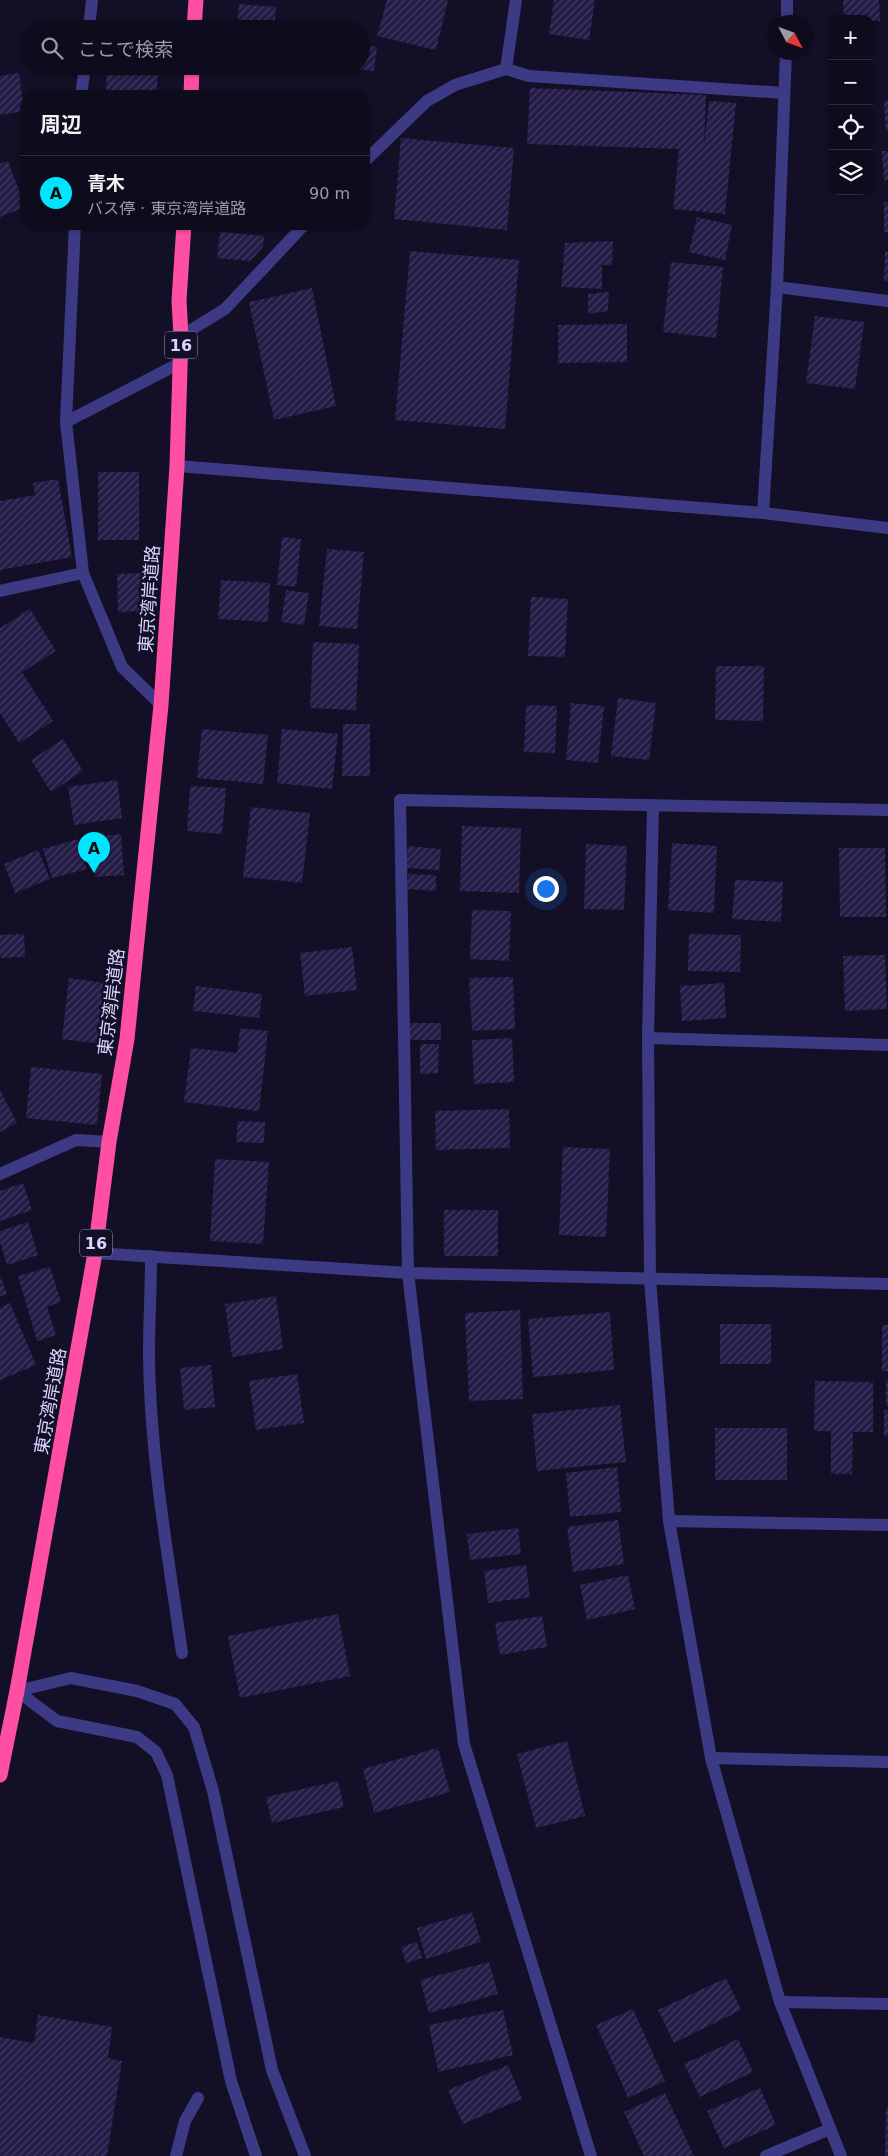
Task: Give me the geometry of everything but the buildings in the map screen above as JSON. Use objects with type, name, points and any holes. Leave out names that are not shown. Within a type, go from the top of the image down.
[{"type":"highway","points":[[195,20],[196,0]]},
{"type":"highway","points":[[191,90],[192,75]]},
{"type":"highway","name":"東京湾岸道路","points":[[0,1775],[18,1691],[95,1253],[109,1142],[127,1039],[161,705],[177,466],[181,336],[179,302],[184,230]]},
{"type":"street","points":[[90,20],[92,0]]},
{"type":"street","points":[[506,69],[516,0]]},
{"type":"street","points":[[787,0],[787,15]]},
{"type":"street","points":[[763,513],[777,287],[786,60]]},
{"type":"street","points":[[370,156],[427,101],[455,85],[506,69],[529,76],[784,93]]},
{"type":"street","points":[[83,90],[84,75]]},
{"type":"street","points":[[75,230],[66,422],[83,573],[122,667],[161,705]]},
{"type":"street","points":[[181,336],[225,309],[299,230]]},
{"type":"street","points":[[777,287],[888,301]]},
{"type":"street","points":[[66,422],[180,363]]},
{"type":"street","points":[[177,466],[763,513],[888,528]]},
{"type":"street","points":[[0,591],[83,573]]},
{"type":"street","points":[[590,2156],[464,1744],[408,1273],[400,800],[888,810]]},
{"type":"street","points":[[653,805],[648,1038],[650,1278],[668,1521],[711,1758],[780,2002],[841,2156]]},
{"type":"street","points":[[648,1038],[888,1045]]},
{"type":"street","points":[[0,1174],[76,1140],[109,1142]]},
{"type":"street","points":[[95,1253],[408,1273],[888,1284]]},
{"type":"street","points":[[151,1256],[149,1356],[155,1446],[164,1529],[182,1653]]},
{"type":"street","points":[[668,1521],[888,1525]]},
{"type":"street","points":[[18,1691],[71,1678],[128,1689],[175,1704],[194,1727],[213,1791],[272,2070],[305,2156]]},
{"type":"street","points":[[18,1691],[57,1720],[137,1737],[156,1752],[167,1775],[231,2080],[256,2156]]},
{"type":"street","points":[[711,1758],[888,1762]]},
{"type":"street","points":[[780,2002],[888,2004]]},
{"type":"street","points":[[176,2156],[185,2121],[198,2098]]},
{"type":"street","points":[[766,2156],[830,2129]]},
{"type":"place","name":"青木","points":[[94,873]]}]
